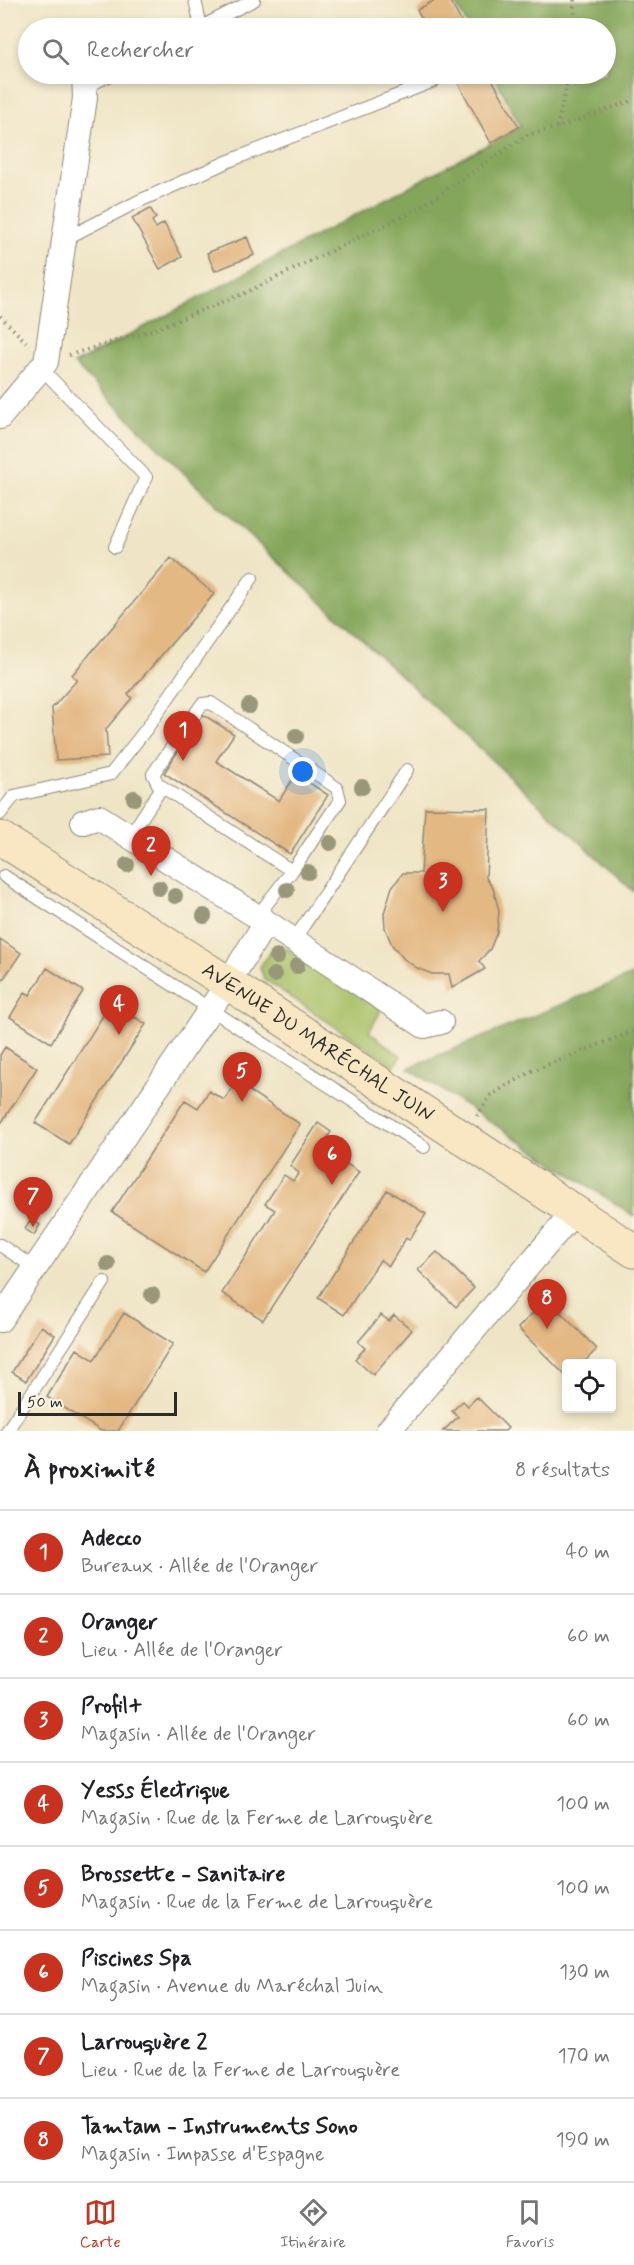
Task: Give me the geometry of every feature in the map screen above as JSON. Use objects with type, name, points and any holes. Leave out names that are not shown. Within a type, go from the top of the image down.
[{"type":"main road","name":"AVENUE DU MARÉCHAL JUIN","points":[[0,838],[228,983],[634,1251]]},
{"type":"street","points":[[0,417],[44,365],[65,239],[85,98],[84,84]]},
{"type":"street","points":[[83,822],[99,817],[294,940],[424,1026],[441,1022]]},
{"type":"street","points":[[0,1320],[228,983],[266,922]]},
{"type":"street","points":[[388,1431],[574,1212]]},
{"type":"lane","points":[[195,0],[198,18]]},
{"type":"lane","points":[[220,18],[255,0]]},
{"type":"lane","points":[[65,239],[137,201],[218,166],[426,84]]},
{"type":"lane","points":[[44,365],[146,477],[115,547]]},
{"type":"lane","points":[[0,814],[14,796],[111,774],[147,728],[252,578]]},
{"type":"lane","points":[[266,922],[265,906],[292,872],[340,800],[339,791],[211,704],[202,704],[153,774],[158,784],[292,872]]},
{"type":"lane","points":[[294,940],[407,770]]},
{"type":"lane","points":[[130,836],[162,787]]},
{"type":"lane","points":[[4,876],[424,1147]]},
{"type":"lane","points":[[2,1251],[35,1268]]},
{"type":"lane","points":[[7,1431],[104,1282]]},
{"type":"path","points":[[574,0],[575,18]]},
{"type":"path","points":[[556,128],[567,84]]},
{"type":"path","points":[[0,316],[44,365],[152,330],[245,293],[419,208],[527,135],[556,128],[634,100]]},
{"type":"path","points":[[462,1138],[491,1095],[532,1071],[634,1031]]},
{"type":"green space","points":[[453,0],[634,0],[634,892],[208,497],[74,364],[521,127],[498,84],[616,84],[616,18],[463,18]]},
{"type":"green space","points":[[274,946],[286,948],[379,1005],[380,1012],[369,1032],[401,1056],[394,1066],[264,979],[260,967]]},
{"type":"green space","points":[[634,974],[634,1216],[408,1068]]},
{"type":"building","points":[[435,0],[449,0],[459,18],[421,18],[417,10]]},
{"type":"building","points":[[459,84],[495,84],[519,127],[491,143]]},
{"type":"building","points":[[150,208],[156,218],[152,221],[156,228],[164,223],[182,257],[160,269],[132,218]]},
{"type":"building","points":[[247,237],[254,255],[215,271],[207,253]]},
{"type":"building","points":[[171,558],[214,594],[128,694],[132,698],[106,729],[108,757],[56,760],[52,708],[77,680],[72,675]]},
{"type":"building","points":[[202,714],[234,734],[216,761],[279,801],[296,774],[328,795],[290,854],[164,773]]},
{"type":"building","points":[[425,808],[489,809],[486,878],[493,888],[499,911],[497,932],[490,949],[479,961],[485,969],[452,988],[449,974],[432,974],[404,959],[392,945],[385,928],[384,913],[392,887],[403,873],[421,873]]},
{"type":"building","points":[[0,939],[21,953],[0,984]]},
{"type":"building","points":[[47,968],[83,991],[51,1043],[10,1017],[25,992],[30,995]]},
{"type":"building","points":[[111,1003],[146,1024],[69,1144],[35,1123]]},
{"type":"building","points":[[5,1047],[37,1068],[0,1125],[0,1055]]},
{"type":"building","points":[[236,1082],[300,1124],[204,1272],[112,1212],[185,1100],[198,1108],[209,1091],[224,1100]]},
{"type":"building","points":[[318,1123],[331,1132],[321,1147],[359,1172],[263,1320],[222,1293],[275,1210],[265,1204],[284,1175],[293,1181],[299,1173],[290,1166]]},
{"type":"building","points":[[387,1190],[426,1214],[409,1240],[406,1238],[389,1266],[380,1260],[344,1315],[318,1298]]},
{"type":"building","points":[[31,1219],[40,1225],[34,1235],[25,1229]]},
{"type":"building","points":[[437,1252],[474,1288],[456,1307],[418,1270]]},
{"type":"building","points":[[547,1299],[597,1349],[587,1359],[562,1359],[562,1372],[518,1328]]},
{"type":"building","points":[[124,1313],[173,1344],[118,1431],[101,1431],[47,1397],[77,1349],[94,1360]]},
{"type":"building","points":[[381,1315],[389,1321],[394,1315],[412,1330],[373,1375],[355,1359],[365,1348],[358,1342]]},
{"type":"building","points":[[41,1326],[55,1335],[26,1381],[12,1372]]},
{"type":"building","points":[[477,1397],[508,1428],[505,1431],[443,1431],[458,1417],[452,1411],[463,1401],[468,1406]]},
{"type":"place","name":"Adecco","points":[[183,761]]},
{"type":"place","name":"Oranger","points":[[151,876]]},
{"type":"place","name":"Profil+","points":[[443,912]]},
{"type":"place","name":"Yesss Électrique","points":[[119,1035]]},
{"type":"place","name":"Brossette - Sanitaire","points":[[242,1102]]},
{"type":"place","name":"Piscines Spa","points":[[332,1185]]},
{"type":"place","name":"Larrouquère 2","points":[[33,1227]]},
{"type":"place","name":"Tamtam - Instruments Sono","points":[[547,1329]]}]
